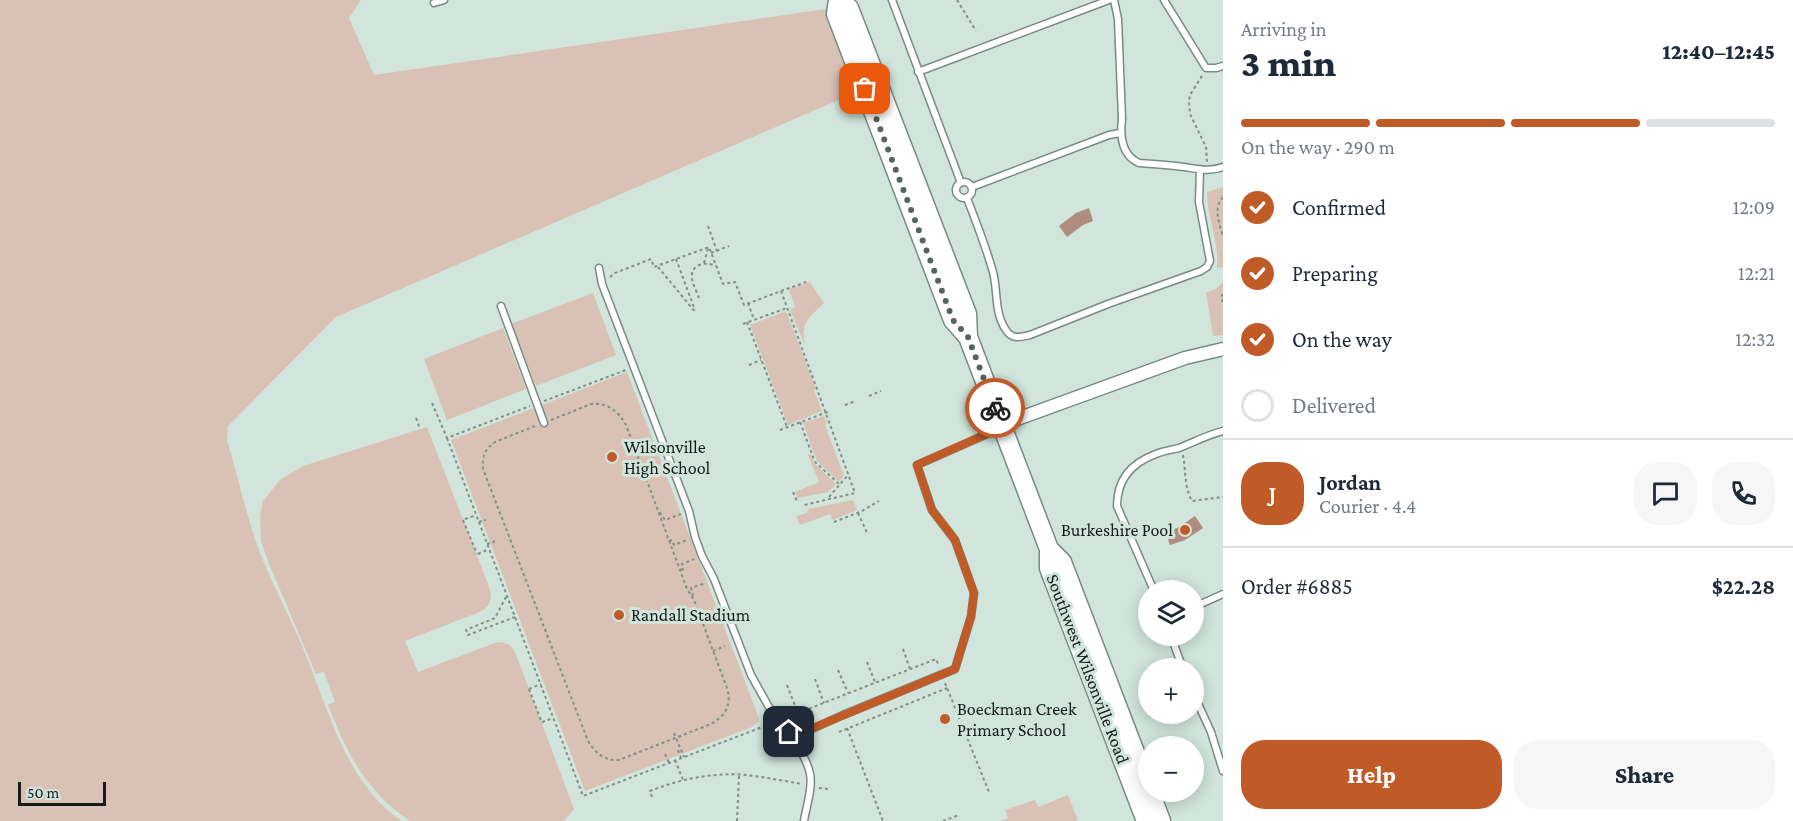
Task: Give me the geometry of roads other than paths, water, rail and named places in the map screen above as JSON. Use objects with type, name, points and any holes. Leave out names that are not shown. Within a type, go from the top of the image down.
[{"type":"main road","name":"Southwest Wilsonville Road","points":[[839,0],[836,14],[931,265],[953,320],[968,337],[1049,549],[1062,562],[1138,759]]},
{"type":"main road","name":"Southwest Wilsonville Road","points":[[1049,549],[1048,568],[1146,821]]},
{"type":"main road","name":"Southwest Wilsonville Road","points":[[1154,802],[1161,821]]},
{"type":"street","points":[[1002,427],[1017,419],[1185,358],[1223,349]]},
{"type":"lane","points":[[434,3],[444,0]]},
{"type":"lane","points":[[892,0],[961,183]]},
{"type":"lane","points":[[918,72],[1112,0],[1118,19],[1122,119],[1120,133],[1124,148],[1135,162],[1208,171],[1223,167]]},
{"type":"lane","points":[[1164,0],[1206,68],[1223,66]]},
{"type":"lane","points":[[972,187],[1109,135],[1120,133]]},
{"type":"lane","points":[[967,198],[983,238],[996,284],[996,303],[1005,329],[1011,336],[1018,338],[1207,267],[1210,261],[1200,209],[1200,170]]},
{"type":"lane","points":[[967,182],[972,187],[972,193],[967,198],[960,197],[956,193],[956,188],[961,183],[967,182]]},
{"type":"lane","points":[[599,268],[602,284],[689,510],[702,556],[714,579],[751,675],[779,725],[800,740]]},
{"type":"lane","points":[[501,306],[544,423]]},
{"type":"lane","points":[[804,821],[811,775],[800,748],[803,734],[955,669],[971,616],[974,593],[955,540],[932,510],[917,465],[1002,427]]},
{"type":"lane","points":[[1149,580],[1117,506],[1117,494],[1121,482],[1132,467],[1157,453],[1181,447],[1204,436],[1223,431]]},
{"type":"lane","points":[[1204,603],[1223,594]]},
{"type":"lane","points":[[1204,717],[1223,771]]},
{"type":"place","name":"Wilsonville High School","points":[[612,457]]},
{"type":"place","name":"Burkeshire Pool","points":[[1185,530]]},
{"type":"place","name":"Randall Stadium","points":[[619,615]]},
{"type":"place","name":"Boeckman Creek Primary School","points":[[945,719]]}]
